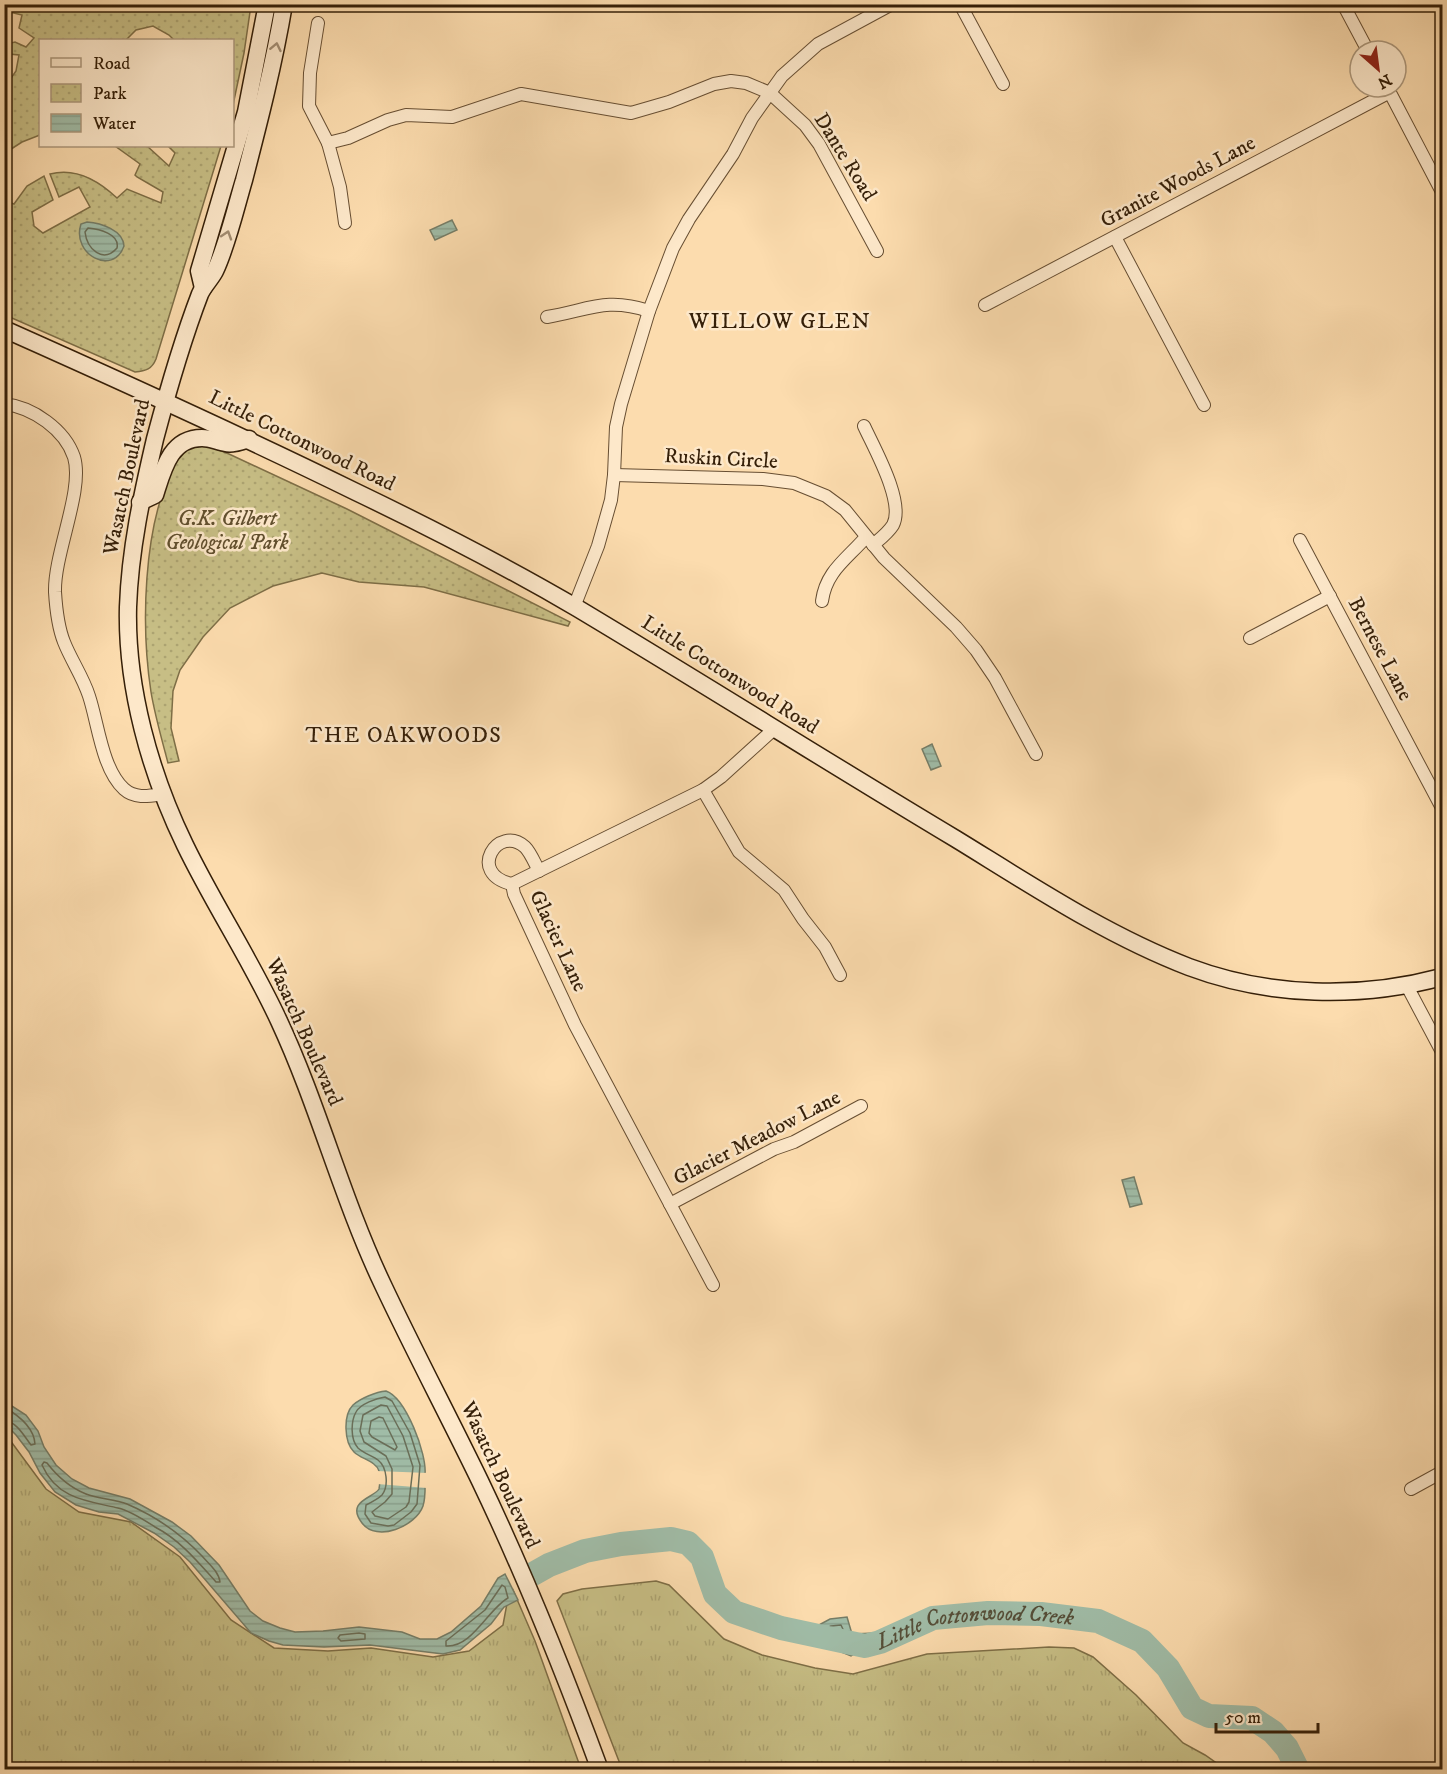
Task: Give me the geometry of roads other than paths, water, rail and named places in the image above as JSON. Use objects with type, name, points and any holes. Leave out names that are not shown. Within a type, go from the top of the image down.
[{"type":"main road","name":"Wasatch Boulevard","points":[[203,288],[199,271],[246,112],[267,4]]},
{"type":"main road","name":"Wasatch Boulevard","points":[[284,4],[266,95],[234,215],[214,274],[203,288],[165,401],[140,501],[130,558],[128,613],[135,693],[163,794],[184,843],[278,1020],[308,1092],[361,1237],[481,1483],[534,1598],[600,1770]]},
{"type":"main road","name":"Little Cottonwood Road","points":[[4,329],[249,439],[454,540],[574,607],[1063,904],[1140,946],[1192,968],[1246,983],[1298,991],[1342,992],[1407,986],[1443,977]]},
{"type":"main road","points":[[140,501],[155,495],[163,468],[171,454],[181,444],[192,439],[204,438],[228,444],[249,439]]},
{"type":"street","points":[[574,607],[598,546],[611,500],[619,415],[649,312],[673,248],[782,76],[818,44],[892,4]]},
{"type":"street","points":[[960,4],[1003,84]]},
{"type":"street","points":[[1343,4],[1362,39]]},
{"type":"street","points":[[318,23],[310,73],[309,106],[328,143],[340,187],[345,223]]},
{"type":"street","name":"Dante Road","points":[[328,143],[348,138],[388,120],[406,115],[452,117],[522,94],[631,113],[669,102],[714,84],[731,81],[746,83],[770,93],[791,110],[819,144],[877,251]]},
{"type":"street","name":"Granite Woods Lane","points":[[985,305],[1371,99]]},
{"type":"street","points":[[1393,99],[1443,192]]},
{"type":"street","points":[[1115,237],[1204,405]]},
{"type":"street","points":[[548,317],[613,303],[633,306],[649,312]]},
{"type":"street","points":[[4,404],[25,410],[51,425],[69,444],[75,460],[76,478],[57,564],[55,592],[63,640],[88,693],[102,746],[116,779],[124,789],[134,795],[143,797],[163,794]]},
{"type":"street","points":[[822,601],[824,588],[832,572],[870,541],[885,535],[894,523],[896,511],[882,464],[864,426]]},
{"type":"street","name":"Ruskin Circle","points":[[614,475],[763,479],[794,483],[826,496],[845,510],[870,541],[976,650],[995,678],[1036,754]]},
{"type":"street","name":"Bernese Lane","points":[[1300,540],[1443,808]]},
{"type":"street","points":[[1250,638],[1330,596]]},
{"type":"street","name":"Glacier Lane","points":[[713,1285],[575,1025],[514,894],[512,884],[703,790],[721,777],[774,729]]},
{"type":"street","points":[[703,790],[739,852],[784,890],[825,947],[840,975]]},
{"type":"street","points":[[512,884],[493,876],[489,866],[488,856],[502,841],[515,841],[525,847],[539,871]]},
{"type":"street","points":[[1407,986],[1443,1052]]},
{"type":"street","name":"Glacier Meadow Lane","points":[[670,1204],[861,1106]]},
{"type":"street","points":[[1411,1489],[1443,1472]]},
{"type":"water","points":[[452,220],[457,230],[435,240],[430,230]]},
{"type":"water","points":[[87,222],[110,228],[120,236],[124,246],[119,255],[111,260],[103,261],[87,252],[80,235],[81,224]]},
{"type":"water","points":[[932,744],[941,766],[931,770],[922,749]]},
{"type":"water","points":[[1134,1177],[1142,1204],[1130,1207],[1122,1180]]},
{"type":"water","points":[[386,1391],[401,1404],[419,1441],[425,1465],[425,1495],[423,1506],[413,1520],[396,1530],[377,1532],[362,1523],[357,1510],[362,1501],[379,1489],[379,1471],[375,1465],[351,1448],[348,1442],[346,1422],[350,1409],[356,1402]]},
{"type":"water","points":[[4,1401],[26,1415],[38,1431],[44,1447],[56,1465],[72,1479],[89,1488],[130,1499],[172,1522],[191,1536],[219,1565],[250,1611],[263,1621],[280,1628],[295,1632],[359,1627],[402,1632],[420,1639],[437,1639],[451,1632],[481,1606],[498,1578],[505,1574],[518,1600],[504,1607],[491,1624],[460,1650],[443,1654],[370,1645],[324,1647],[283,1645],[269,1641],[251,1633],[190,1562],[154,1533],[118,1514],[99,1512],[76,1505],[55,1492],[40,1473],[29,1452],[5,1424]]},
{"type":"water","points":[[847,1617],[852,1634],[875,1633],[878,1639],[851,1656],[792,1635],[781,1628],[819,1625],[830,1619]]},
{"type":"waterway","name":"Little Cottonwood Creek","points":[[533,1574],[585,1551],[621,1544],[671,1539],[688,1543],[702,1557],[715,1594],[734,1612],[781,1628],[865,1646],[880,1642],[933,1618],[988,1613],[1041,1614],[1098,1621],[1142,1641],[1168,1668],[1192,1708],[1209,1716],[1252,1718],[1273,1732],[1287,1748],[1298,1770]]},
{"type":"district","name":"WILLOW GLEN","points":[[780,321]]},
{"type":"district","name":"THE OAKWOODS","points":[[404,735]]},
{"type":"park label","name":"G.K. Gilbert Geological Park","points":[[227,531]]}]
